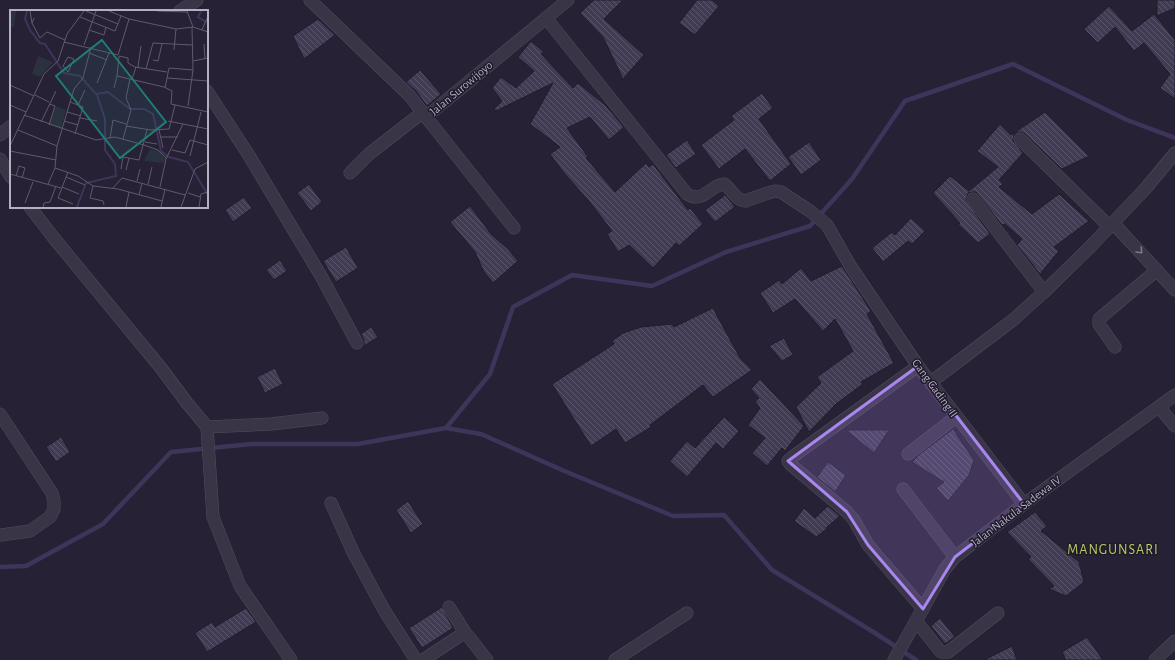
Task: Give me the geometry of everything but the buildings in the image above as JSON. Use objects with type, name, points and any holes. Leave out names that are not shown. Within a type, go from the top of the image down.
[{"type":"street","points":[[182,10],[197,0]]},
{"type":"street","name":"Jalan Surowijoyo","points":[[310,0],[410,96],[424,114],[546,18],[563,1]]},
{"type":"street","name":"Gang Gading II","points":[[546,18],[687,194],[697,198],[720,184],[724,184],[738,198],[745,201],[775,191],[781,192],[792,198],[827,225],[851,267],[918,366],[1024,504]]},
{"type":"street","points":[[208,96],[248,154],[321,276],[357,342]]},
{"type":"street","points":[[350,173],[365,157],[424,114],[514,228]]},
{"type":"street","points":[[0,135],[10,127]]},
{"type":"street","points":[[1020,139],[1111,224],[1175,290]]},
{"type":"street","points":[[931,382],[1013,320],[1044,292],[1090,247],[1146,188],[1175,154]]},
{"type":"street","points":[[0,159],[10,175]]},
{"type":"street","points":[[974,199],[1044,292]]},
{"type":"street","points":[[31,208],[161,368],[208,431],[213,517],[240,586],[291,660]]},
{"type":"street","points":[[1115,347],[1099,324],[1099,320],[1157,270]]},
{"type":"street","points":[[918,366],[794,455],[788,461],[847,512],[854,520],[868,545],[923,609]]},
{"type":"street","name":"Jalan Nakula Sadewa IV","points":[[894,660],[945,569],[955,557],[1024,504],[1175,395]]},
{"type":"street","points":[[1159,407],[1175,426]]},
{"type":"street","points":[[0,414],[52,493],[54,501],[54,509],[50,517],[30,531],[0,535]]},
{"type":"street","points":[[908,454],[956,417]]},
{"type":"street","points":[[208,431],[322,418]]},
{"type":"street","points":[[903,489],[955,557]]},
{"type":"street","points":[[331,503],[354,554],[384,610],[416,660]]},
{"type":"street","points":[[449,607],[466,634],[470,637],[487,660]]},
{"type":"street","points":[[916,621],[941,652],[948,652],[998,612]]},
{"type":"street","points":[[615,660],[687,613]]},
{"type":"street","points":[[423,660],[461,635],[466,634]]},
{"type":"street","points":[[1155,660],[1175,641]]},
{"type":"highlighted area","points":[[918,366],[1024,504],[955,557],[923,609],[868,545],[847,512],[788,461]]},
{"type":"waterway","points":[[0,567],[26,566],[103,524],[171,452],[251,444],[358,444],[446,428],[490,374],[513,307],[572,275],[652,286],[726,252],[810,226],[852,179],[905,101],[1013,64],[1127,120],[1175,138]]},
{"type":"waterway","points":[[446,428],[481,434],[562,470],[673,516],[724,515],[772,570],[916,660]]},
{"type":"district","name":"MANGUNSARI","points":[[1113,549]]}]
